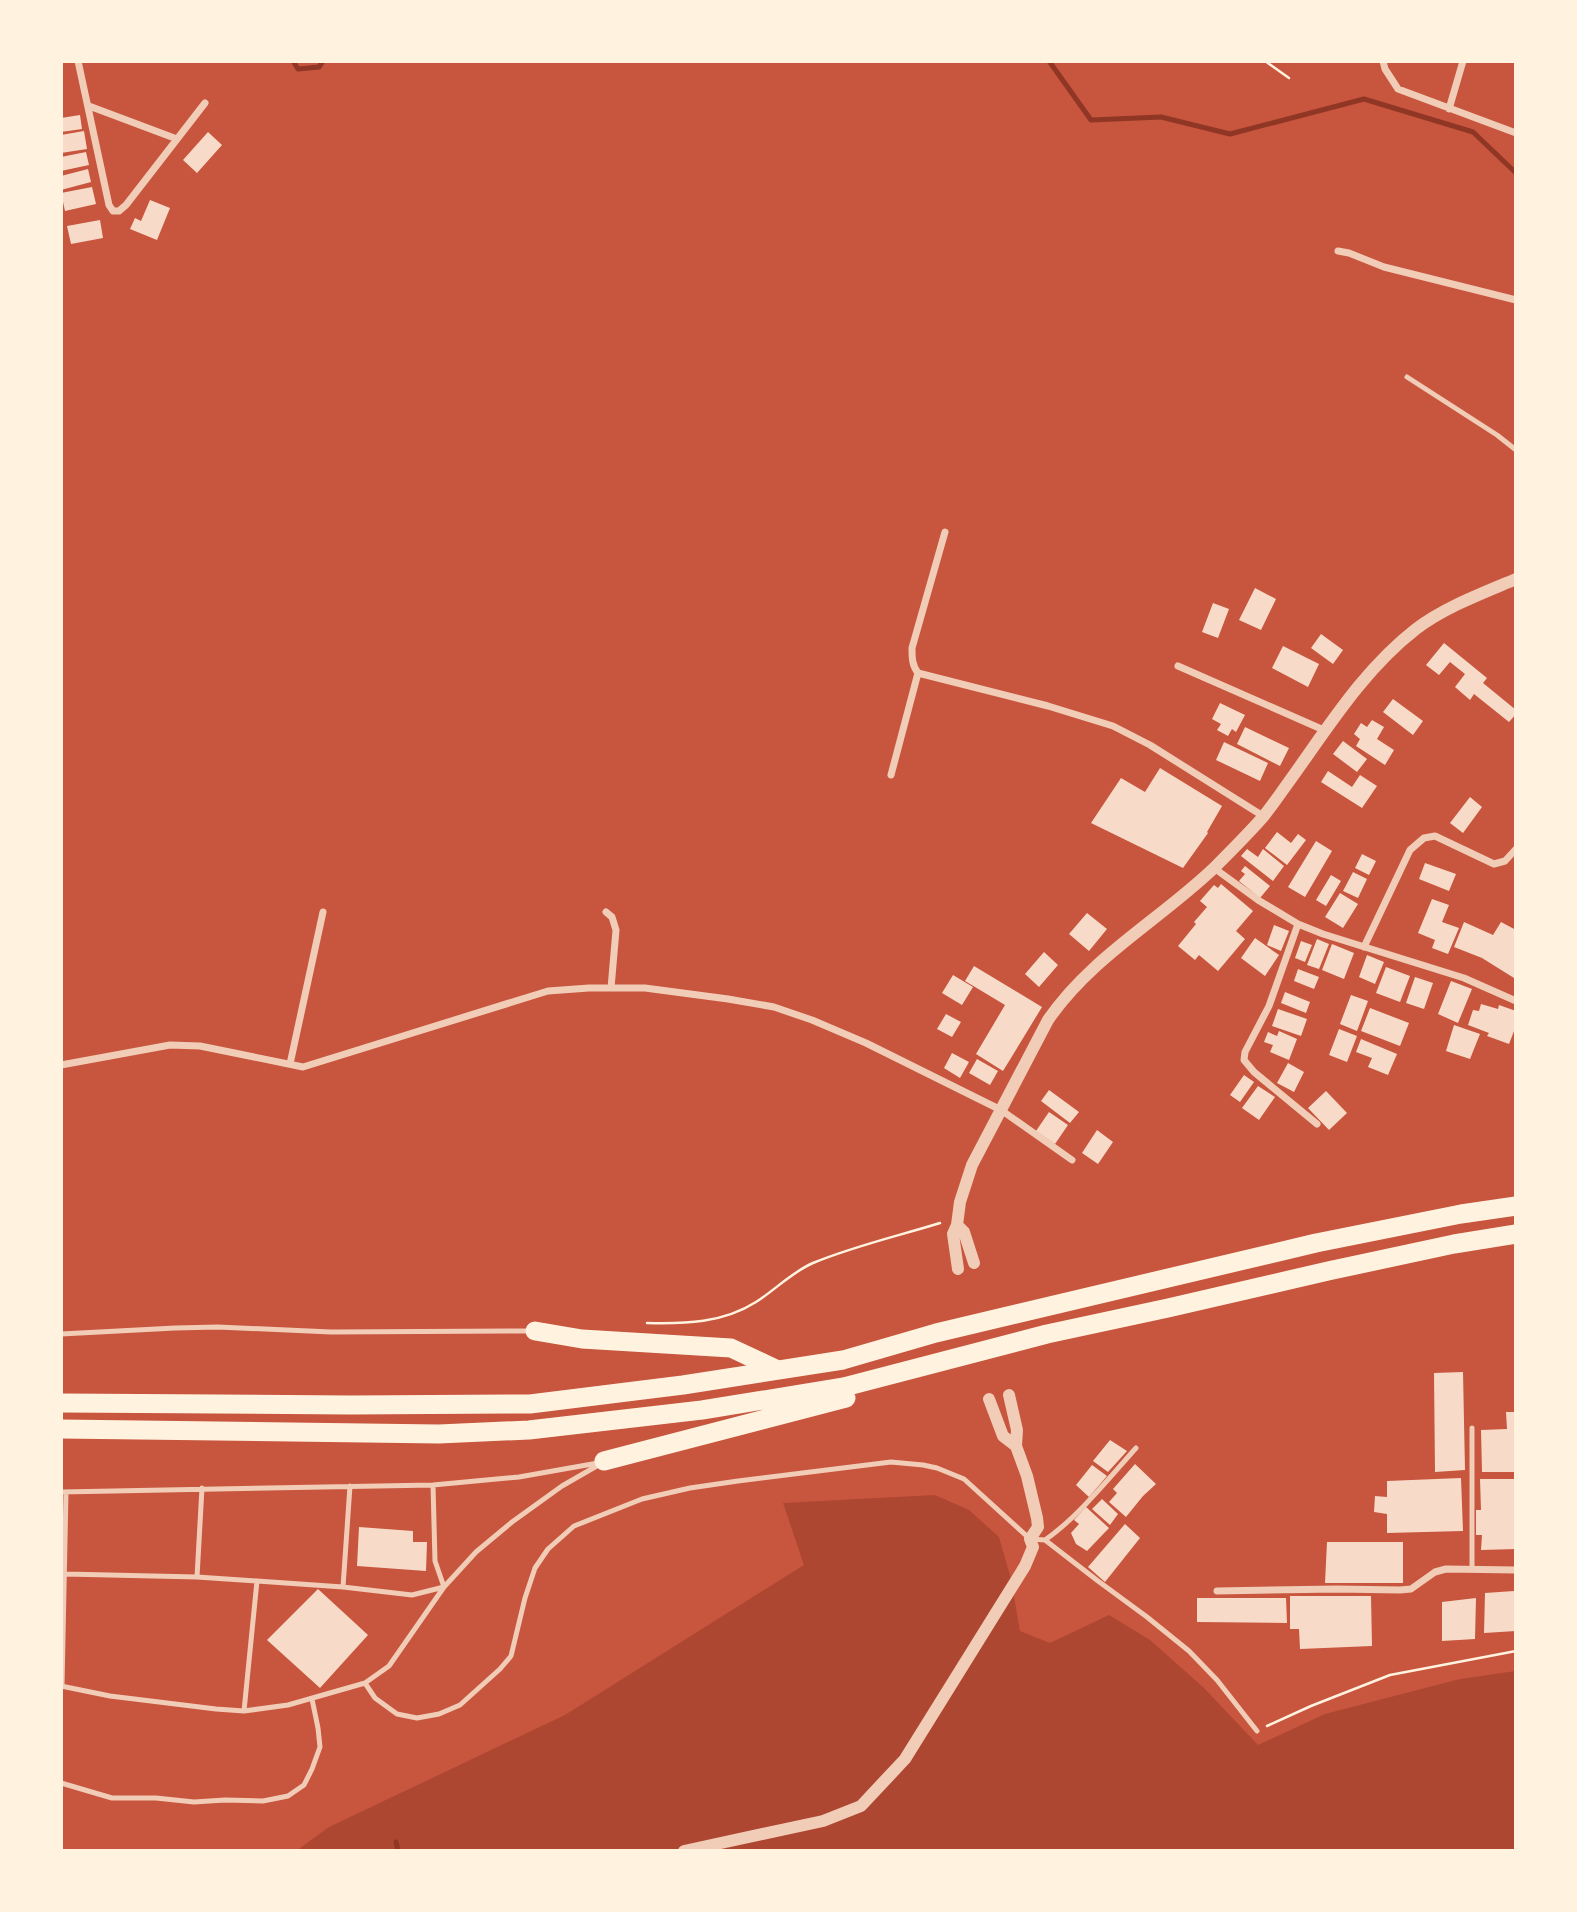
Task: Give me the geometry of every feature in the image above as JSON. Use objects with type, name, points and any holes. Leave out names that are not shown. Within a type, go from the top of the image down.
[{"type":"highway","points":[[61,1403],[530,1404],[683,1385],[843,1360],[936,1333],[1316,1243],[1461,1214],[1516,1206]]},
{"type":"highway","points":[[61,1429],[439,1434],[529,1430],[702,1410],[844,1387],[1047,1334],[1454,1244],[1516,1234]]},
{"type":"highway","points":[[535,1331],[582,1339],[731,1348],[778,1370]]},
{"type":"highway","points":[[604,1461],[853,1396],[915,1369]]},
{"type":"street","points":[[78,61],[109,205],[113,211],[122,210],[205,103]]},
{"type":"street","points":[[1383,61],[1398,89],[1516,133]]},
{"type":"street","points":[[1449,108],[1463,61]]},
{"type":"street","points":[[89,106],[177,139]]},
{"type":"street","points":[[1338,251],[1384,267],[1516,300]]},
{"type":"street","points":[[944,532],[912,648],[914,667],[918,673],[1048,706],[1113,726],[1150,745],[1263,816]]},
{"type":"street","points":[[958,1269],[953,1234],[969,1173],[1048,1020],[1060,1002],[1110,954],[1214,868],[1263,816],[1356,689],[1374,668],[1417,628],[1440,614],[1516,579]]},
{"type":"street","points":[[1178,666],[1326,731]]},
{"type":"street","points":[[891,775],[918,673]]},
{"type":"street","points":[[1364,947],[1410,850],[1423,838],[1435,836],[1494,864],[1506,861],[1516,849]]},
{"type":"street","points":[[1214,868],[1258,900],[1298,924],[1464,978],[1516,1001]]},
{"type":"street","points":[[290,1064],[323,912]]},
{"type":"street","points":[[606,912],[612,917],[616,930],[611,988]]},
{"type":"street","points":[[1298,924],[1269,1006],[1244,1058],[1254,1072],[1317,1124]]},
{"type":"street","points":[[61,1065],[170,1045],[210,1048],[303,1067],[548,991],[645,988],[774,1007],[812,1020],[866,1042],[1001,1110],[1072,1160]]},
{"type":"street","points":[[957,1222],[964,1231],[974,1263]]},
{"type":"street","points":[[684,1851],[823,1821],[861,1806],[905,1759],[1025,1566],[1033,1547],[1030,1539],[1038,1527],[1037,1518],[1027,1476],[1016,1446],[1017,1430],[1009,1395]]},
{"type":"street","points":[[989,1399],[1003,1436],[1016,1446]]},
{"type":"street","points":[[1217,1591],[1400,1590],[1411,1589],[1435,1572],[1447,1569],[1516,1570]]},
{"type":"lane","points":[[1406,377],[1516,450]]},
{"type":"lane","points":[[61,1334],[218,1327],[331,1332],[535,1331]]},
{"type":"lane","points":[[1472,1428],[1472,1570]]},
{"type":"lane","points":[[1045,1540],[1057,1532],[1094,1495],[1136,1448]]},
{"type":"lane","points":[[604,1461],[562,1486],[476,1552],[444,1587],[389,1666],[365,1683],[288,1705],[244,1711],[110,1696],[62,1686],[65,1574],[63,1492],[433,1485],[519,1477],[604,1461]]},
{"type":"lane","points":[[365,1683],[375,1698],[397,1714],[417,1718],[439,1714],[460,1704],[511,1656],[535,1568],[548,1549],[574,1526],[632,1502],[654,1496],[738,1481],[891,1462],[937,1468],[964,1479],[1030,1539],[1045,1540],[1189,1651],[1217,1680],[1257,1731]]},
{"type":"lane","points":[[433,1485],[435,1561],[444,1587]]},
{"type":"lane","points":[[344,1587],[350,1486]]},
{"type":"lane","points":[[197,1577],[202,1488]]},
{"type":"lane","points":[[65,1574],[197,1577],[344,1587],[412,1595],[444,1587]]},
{"type":"lane","points":[[244,1711],[257,1581]]},
{"type":"lane","points":[[61,1783],[112,1798],[156,1798],[194,1802],[263,1801],[288,1796],[304,1785],[320,1747],[312,1699]]},
{"type":"path","points":[[1265,61],[1289,78]]},
{"type":"path","points":[[637,1323],[685,1324],[734,1313],[809,1265],[836,1254],[957,1222]]},
{"type":"path","points":[[1257,1731],[1390,1675],[1516,1651]]},
{"type":"shaded area","points":[[935,1495],[969,1510],[999,1537],[1011,1579],[1020,1631],[1050,1643],[1109,1615],[1150,1640],[1203,1687],[1258,1745],[1325,1714],[1460,1679],[1516,1671],[1516,1851],[296,1851],[329,1827],[565,1715],[804,1565],[783,1503]]},
{"type":"building","points":[[80,115],[82,129],[61,132],[61,118]]},
{"type":"building","points":[[84,131],[87,149],[61,153],[61,135]]},
{"type":"building","points":[[208,132],[222,145],[197,173],[183,160]]},
{"type":"building","points":[[86,152],[89,165],[61,171],[61,157]]},
{"type":"building","points":[[88,169],[91,182],[61,190],[61,176]]},
{"type":"building","points":[[92,187],[96,204],[65,211],[61,193]]},
{"type":"building","points":[[150,200],[170,208],[157,240],[130,229],[135,218],[141,221]]},
{"type":"building","points":[[100,220],[103,238],[71,244],[67,226]]},
{"type":"building","points":[[1255,588],[1276,599],[1261,630],[1239,620]]},
{"type":"building","points":[[1213,603],[1229,609],[1218,638],[1202,632]]},
{"type":"building","points":[[1321,634],[1343,650],[1333,664],[1311,648]]},
{"type":"building","points":[[1444,643],[1487,678],[1483,683],[1516,710],[1509,722],[1474,694],[1470,700],[1455,687],[1465,674],[1450,662],[1439,675],[1426,665]]},
{"type":"building","points":[[1283,646],[1319,664],[1308,687],[1272,668]]},
{"type":"building","points":[[1393,699],[1423,721],[1413,735],[1383,712]]},
{"type":"building","points":[[1220,703],[1245,715],[1236,732],[1232,729],[1228,736],[1217,730],[1221,724],[1212,719]]},
{"type":"building","points":[[1372,720],[1384,727],[1377,739],[1394,750],[1385,765],[1356,746],[1360,739],[1354,734],[1361,723],[1367,727]]},
{"type":"building","points":[[1245,727],[1289,748],[1280,766],[1237,744]]},
{"type":"building","points":[[1343,741],[1367,759],[1357,772],[1333,754]]},
{"type":"building","points":[[1224,742],[1268,763],[1260,781],[1216,760]]},
{"type":"building","points":[[1160,768],[1222,806],[1208,833],[1183,868],[1091,823],[1121,778],[1145,792]]},
{"type":"building","points":[[1328,771],[1352,787],[1360,775],[1377,786],[1362,808],[1321,782]]},
{"type":"building","points":[[1470,797],[1482,807],[1463,833],[1450,823]]},
{"type":"building","points":[[1277,832],[1291,843],[1298,834],[1306,840],[1287,865],[1265,848]]},
{"type":"building","points":[[1316,841],[1332,851],[1305,897],[1288,887]]},
{"type":"building","points":[[1247,849],[1258,857],[1263,849],[1284,866],[1273,881],[1241,856]]},
{"type":"building","points":[[1362,854],[1376,861],[1369,875],[1355,868]]},
{"type":"building","points":[[1425,863],[1456,874],[1449,891],[1419,879]]},
{"type":"building","points":[[1245,866],[1270,886],[1260,898],[1239,881],[1245,874],[1241,871]]},
{"type":"building","points":[[1353,872],[1367,879],[1358,898],[1343,891]]},
{"type":"building","points":[[1331,875],[1341,881],[1326,906],[1316,900]]},
{"type":"building","points":[[1221,884],[1253,911],[1236,931],[1245,939],[1218,971],[1199,955],[1195,960],[1178,946],[1207,907],[1200,901],[1214,885],[1218,888]]},
{"type":"building","points":[[1340,893],[1358,904],[1343,928],[1325,917]]},
{"type":"building","points":[[1432,899],[1449,905],[1442,922],[1459,928],[1448,954],[1432,948],[1435,940],[1418,933]]},
{"type":"building","points":[[1087,913],[1107,929],[1089,951],[1069,934]]},
{"type":"building","points":[[1464,922],[1493,935],[1501,922],[1516,930],[1514,978],[1482,958],[1454,947]]},
{"type":"building","points":[[1274,925],[1289,931],[1281,951],[1267,945]]},
{"type":"building","points":[[1255,938],[1279,955],[1265,976],[1241,958]]},
{"type":"building","points":[[1317,939],[1329,944],[1319,969],[1307,965]]},
{"type":"building","points":[[1301,941],[1312,945],[1305,962],[1295,958]]},
{"type":"building","points":[[1332,944],[1354,953],[1344,979],[1322,970]]},
{"type":"building","points":[[1044,952],[1058,965],[1039,987],[1025,974]]},
{"type":"building","points":[[1367,955],[1384,962],[1375,984],[1359,977]]},
{"type":"building","points":[[974,966],[1042,1007],[1003,1071],[976,1054],[1005,1005],[965,981]]},
{"type":"building","points":[[1386,967],[1410,976],[1400,1002],[1376,993]]},
{"type":"building","points":[[1298,969],[1319,977],[1314,989],[1294,981]]},
{"type":"building","points":[[953,975],[973,987],[962,1005],[942,993]]},
{"type":"building","points":[[1415,977],[1433,983],[1424,1009],[1406,1003]]},
{"type":"building","points":[[1451,981],[1472,989],[1458,1023],[1438,1014]]},
{"type":"building","points":[[1285,992],[1310,1002],[1306,1013],[1281,1003]]},
{"type":"building","points":[[1351,995],[1368,1001],[1357,1031],[1340,1024]]},
{"type":"building","points":[[1481,1004],[1498,1009],[1499,1005],[1516,1011],[1516,1026],[1509,1044],[1468,1025],[1473,1010],[1479,1011]]},
{"type":"building","points":[[1370,1008],[1409,1023],[1400,1046],[1361,1031]]},
{"type":"building","points":[[1278,1009],[1307,1019],[1301,1036],[1272,1026]]},
{"type":"building","points":[[946,1014],[961,1022],[952,1037],[937,1029]]},
{"type":"building","points":[[1454,1025],[1480,1034],[1470,1059],[1446,1051]]},
{"type":"building","points":[[1339,1029],[1357,1036],[1347,1062],[1329,1055]]},
{"type":"building","points":[[1279,1031],[1297,1039],[1289,1060],[1270,1052],[1273,1045],[1264,1042],[1268,1032],[1277,1036]]},
{"type":"building","points":[[1361,1039],[1397,1054],[1388,1075],[1368,1067],[1372,1058],[1356,1052]]},
{"type":"building","points":[[952,1053],[969,1062],[960,1078],[944,1068]]},
{"type":"building","points":[[977,1059],[998,1071],[990,1085],[969,1073]]},
{"type":"building","points":[[1288,1063],[1304,1072],[1294,1092],[1277,1083]]},
{"type":"building","points":[[1244,1075],[1254,1082],[1240,1102],[1230,1095]]},
{"type":"building","points":[[1258,1086],[1275,1097],[1259,1120],[1242,1108]]},
{"type":"building","points":[[1049,1090],[1079,1112],[1070,1123],[1041,1101]]},
{"type":"building","points":[[1326,1091],[1347,1113],[1329,1130],[1308,1108]]},
{"type":"building","points":[[1049,1112],[1068,1125],[1055,1144],[1036,1131]]},
{"type":"building","points":[[1097,1130],[1113,1142],[1098,1164],[1082,1153]]},
{"type":"building","points":[[1463,1372],[1465,1470],[1435,1472],[1434,1373]]},
{"type":"building","points":[[1506,1412],[1516,1412],[1516,1472],[1482,1472],[1481,1430],[1507,1429]]},
{"type":"building","points":[[1110,1440],[1127,1451],[1108,1472],[1093,1461]]},
{"type":"building","points":[[1135,1464],[1156,1484],[1126,1517],[1109,1502],[1117,1493],[1113,1489]]},
{"type":"building","points":[[1092,1465],[1107,1476],[1089,1497],[1076,1485]]},
{"type":"building","points":[[1461,1478],[1463,1531],[1387,1533],[1387,1514],[1374,1512],[1375,1496],[1387,1497],[1387,1481]]},
{"type":"building","points":[[1480,1479],[1516,1479],[1516,1549],[1481,1550],[1482,1535],[1476,1535],[1476,1510],[1481,1510]]},
{"type":"building","points":[[1102,1499],[1118,1514],[1110,1525],[1092,1509]]},
{"type":"building","points":[[1086,1507],[1109,1528],[1087,1551],[1076,1544],[1071,1533],[1079,1524],[1074,1520]]},
{"type":"building","points":[[1125,1524],[1140,1538],[1105,1582],[1088,1567]]},
{"type":"building","points":[[359,1527],[413,1531],[413,1542],[427,1542],[426,1571],[357,1566]]},
{"type":"building","points":[[1327,1542],[1403,1542],[1403,1583],[1325,1583]]},
{"type":"building","points":[[318,1589],[368,1635],[320,1688],[267,1640]]},
{"type":"building","points":[[1514,1591],[1516,1631],[1484,1633],[1485,1593]]},
{"type":"building","points":[[1290,1596],[1371,1596],[1372,1646],[1300,1649],[1299,1629],[1290,1629]]},
{"type":"building","points":[[1197,1598],[1286,1598],[1287,1623],[1197,1622]]},
{"type":"building","points":[[1476,1598],[1475,1639],[1442,1641],[1442,1602]]},
{"type":"waterway","points":[[293,61],[298,69],[319,67],[323,61]]},
{"type":"waterway","points":[[1049,61],[1091,120],[1161,117],[1230,134],[1364,99],[1473,132],[1516,173]]},
{"type":"waterway","points":[[396,1842],[398,1851]]}]
